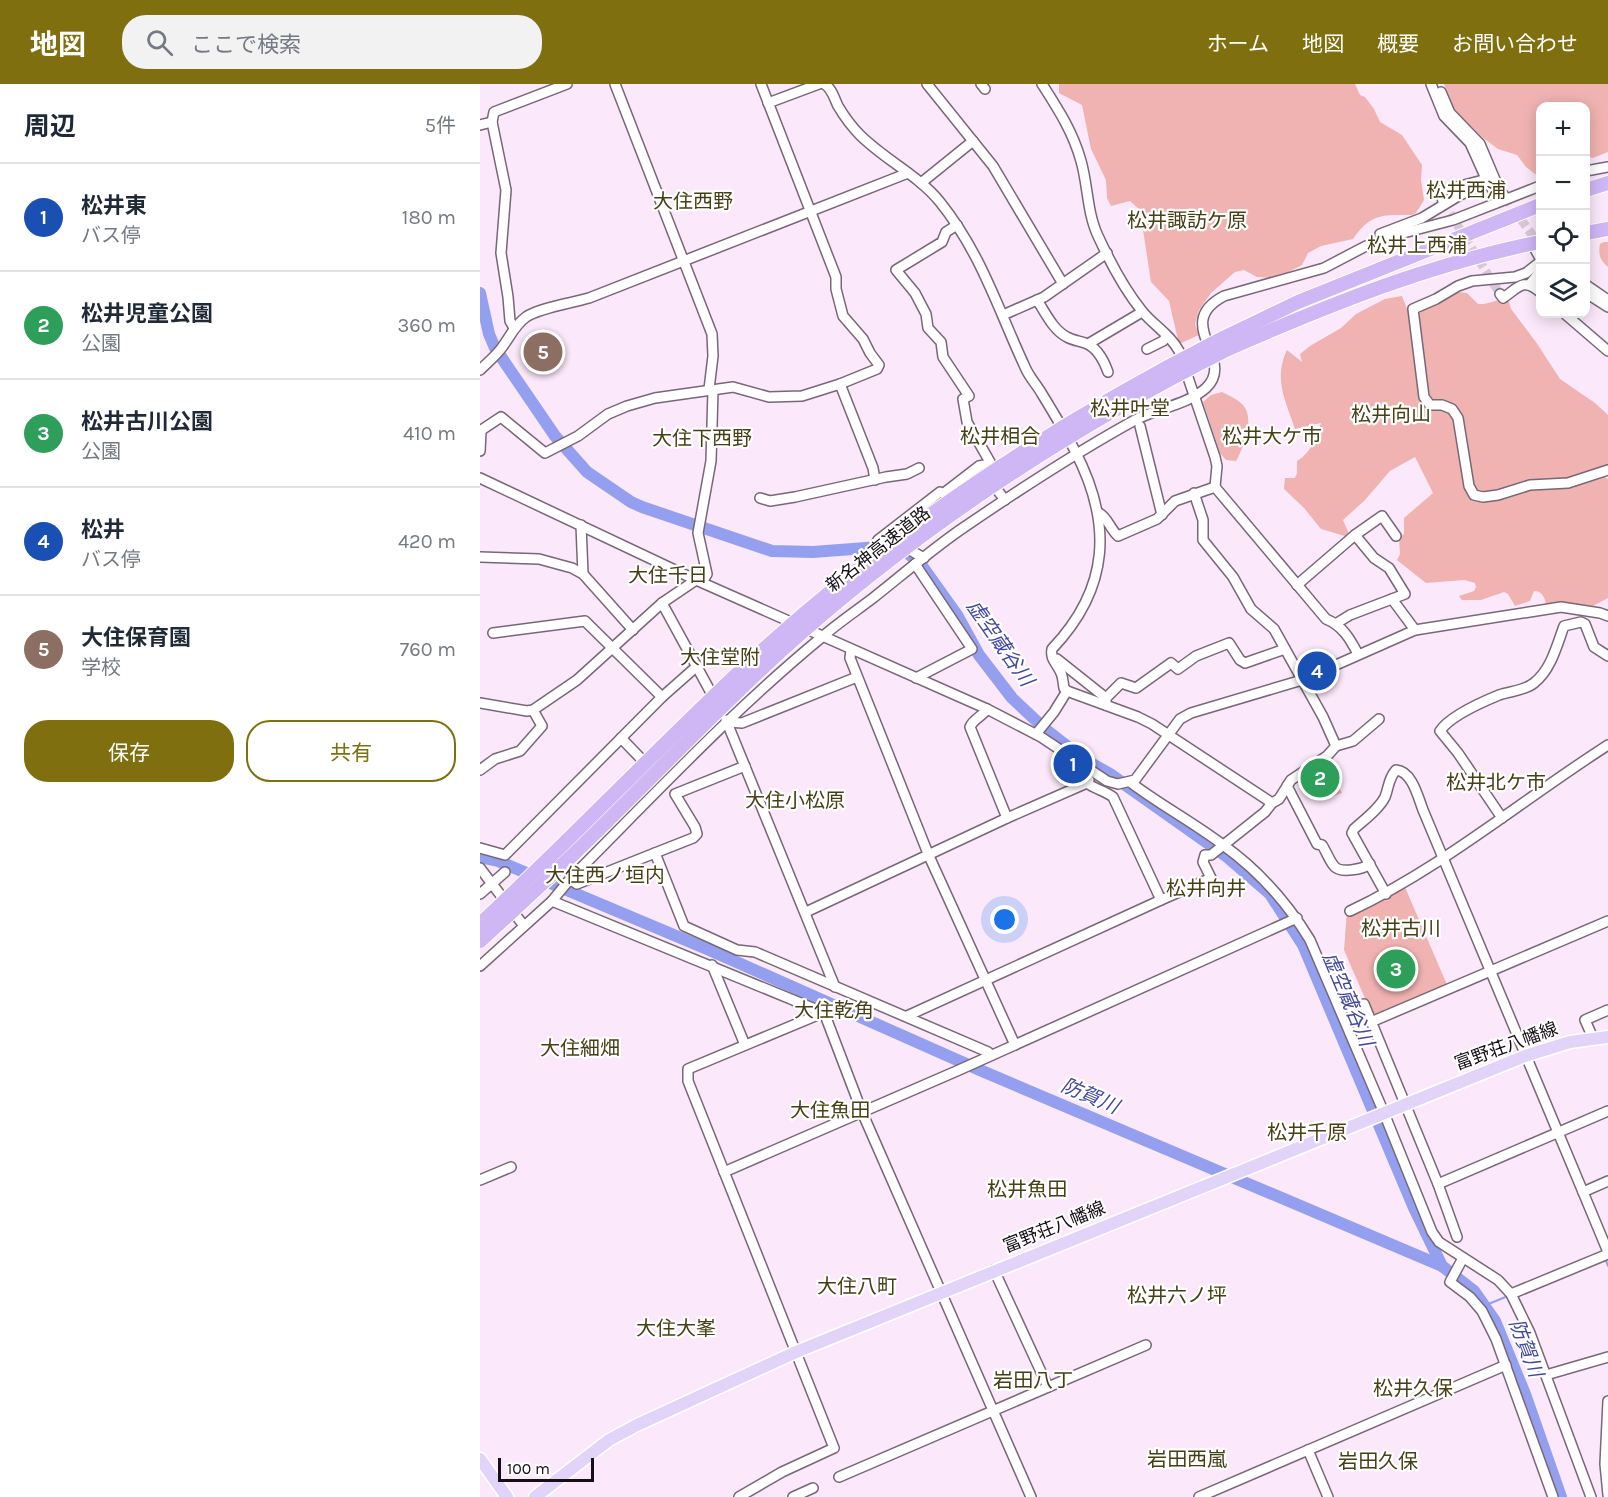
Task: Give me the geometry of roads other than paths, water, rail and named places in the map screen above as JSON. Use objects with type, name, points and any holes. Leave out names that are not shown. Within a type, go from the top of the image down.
[{"type":"highway","points":[[1590,189],[1608,183]]},
{"type":"highway","name":"新名神高速道路","points":[[480,941],[582,846],[782,650],[863,581],[977,497],[1072,434],[1299,302],[1391,263],[1536,207]]},
{"type":"highway","points":[[1590,232],[1608,229]]},
{"type":"highway","name":"新名神高速道路","points":[[480,924],[766,648],[830,592],[898,538],[1051,433],[1123,390],[1226,343],[1371,289],[1443,266],[1536,247]]},
{"type":"main road","name":"富野荘八幡線","points":[[535,1497],[609,1440],[796,1352],[1525,1056],[1570,1042],[1608,1037]]},
{"type":"main road","points":[[480,1459],[507,1497]]},
{"type":"street","points":[[514,328],[510,321],[501,253],[506,190],[492,122],[494,112],[567,84]]},
{"type":"street","points":[[480,703],[533,710],[577,680],[614,649],[662,603],[707,574],[698,533],[711,461],[712,334],[615,84]]},
{"type":"street","points":[[480,451],[480,431],[501,417],[544,453],[578,436],[608,414],[655,398],[733,387],[769,397],[802,396],[877,369],[879,365],[863,339],[843,316],[836,289],[836,277],[761,84]]},
{"type":"street","points":[[768,103],[822,84],[829,87],[839,108],[859,134],[876,150],[921,183],[940,202],[970,243],[1026,370],[1076,454],[1090,483],[1099,513],[1100,540],[1093,586],[1084,609],[1051,653]]},
{"type":"street","points":[[927,84],[1006,185],[1063,284]]},
{"type":"street","points":[[1042,84],[1064,117],[1074,138],[1082,162],[1092,218],[1107,254],[1142,312],[1175,343],[1179,351],[1215,457],[1217,466],[1215,488],[1326,619],[1337,623],[1358,654]]},
{"type":"street","points":[[1431,84],[1444,116],[1470,143],[1487,181],[1503,199],[1479,144],[1450,113],[1438,84]]},
{"type":"street","points":[[480,125],[492,122]]},
{"type":"street","points":[[921,183],[973,141]]},
{"type":"street","points":[[1590,170],[1608,167]]},
{"type":"street","points":[[480,370],[502,348],[514,328],[527,316],[589,298],[908,173]]},
{"type":"street","points":[[1443,202],[1441,191],[1487,181]]},
{"type":"street","points":[[1366,246],[1364,240],[1422,218],[1487,181]]},
{"type":"street","points":[[480,966],[552,901],[570,879],[728,722],[822,637],[915,564],[1005,500],[1137,418],[1195,395],[1207,387],[1215,374],[1216,365],[1202,330],[1202,319],[1214,302],[1224,296],[1324,268],[1366,246],[1392,236],[1453,220],[1536,188]]},
{"type":"street","points":[[957,225],[946,232],[942,242],[896,270],[915,293],[926,314],[928,328],[941,342],[943,357],[969,396],[963,399],[967,422],[990,464],[998,491],[1005,500]]},
{"type":"street","points":[[1003,315],[1037,300],[1107,254]]},
{"type":"street","points":[[1537,264],[1526,273],[1515,277],[1472,281],[1458,286],[1413,309],[1424,397],[1430,405],[1442,405],[1452,409],[1458,418],[1469,486],[1474,495],[1483,497],[1530,485],[1568,483],[1608,470]]},
{"type":"street","points":[[1530,284],[1536,277]]},
{"type":"street","points":[[1500,294],[1503,298],[1523,284],[1530,284],[1536,289]]},
{"type":"street","points":[[1590,288],[1608,300]]},
{"type":"street","points":[[1590,296],[1608,307]]},
{"type":"street","points":[[1037,300],[1054,326],[1066,337],[1088,344],[1105,363],[1108,372]]},
{"type":"street","points":[[1088,344],[1142,312]]},
{"type":"street","points":[[1570,318],[1608,351]]},
{"type":"street","points":[[1147,349],[1163,341],[1167,336]]},
{"type":"street","points":[[840,384],[873,468],[875,480]]},
{"type":"street","points":[[1140,426],[1162,515]]},
{"type":"street","points":[[924,558],[899,544],[876,544],[878,540],[940,492],[944,493],[979,466],[990,464]]},
{"type":"street","points":[[760,498],[770,501],[795,497],[908,474],[919,468]]},
{"type":"street","points":[[480,478],[699,581],[987,709],[1036,734],[1107,781],[1125,783],[1223,845],[1256,873],[1297,918],[1310,940],[1379,1115],[1432,1232],[1439,1242],[1498,1280],[1511,1294],[1530,1333],[1591,1497]]},
{"type":"street","points":[[954,485],[964,500]]},
{"type":"street","points":[[1099,513],[1105,517],[1118,536],[1157,519],[1175,501],[1215,488]]},
{"type":"street","points":[[1194,494],[1203,520],[1203,540],[1233,577],[1251,609],[1274,629],[1323,717],[1336,746]]},
{"type":"street","points":[[1297,585],[1355,535],[1382,516],[1396,536]]},
{"type":"street","points":[[580,525],[583,574]]},
{"type":"street","points":[[1337,623],[1350,615],[1406,594],[1389,568],[1374,558],[1355,535]]},
{"type":"street","points":[[480,557],[539,559],[572,568],[583,574],[633,630]]},
{"type":"street","points":[[915,564],[972,649],[916,678]]},
{"type":"street","points":[[1392,599],[1415,630]]},
{"type":"street","points":[[662,603],[728,722],[835,987]]},
{"type":"street","points":[[1125,783],[1143,772],[1168,734],[1180,720],[1191,713],[1302,680],[1415,630],[1561,607],[1608,616]]},
{"type":"street","points":[[493,633],[585,621],[662,697]]},
{"type":"street","points":[[1502,818],[1458,753],[1440,731],[1446,722],[1491,699],[1533,684],[1558,648],[1564,626],[1581,622],[1585,624],[1594,647],[1608,656]]},
{"type":"street","points":[[1106,701],[1121,683],[1136,688],[1171,663],[1178,669],[1196,656],[1229,643],[1240,660],[1245,663],[1285,649]]},
{"type":"street","points":[[851,650],[850,658],[857,677],[929,856],[1015,1045]]},
{"type":"street","points":[[1051,653],[1053,661],[1062,674],[1063,685],[1067,691],[1106,701],[1138,717],[1272,802]]},
{"type":"street","points":[[1051,653],[1106,701]]},
{"type":"street","points":[[480,848],[505,855],[662,697],[696,667]]},
{"type":"street","points":[[728,722],[742,723],[857,677]]},
{"type":"street","points":[[1036,734],[1067,691]]},
{"type":"street","points":[[987,709],[984,715],[971,723],[970,727],[1007,818]]},
{"type":"street","points":[[480,770],[495,759],[520,751],[542,726],[533,710]]},
{"type":"street","points":[[907,1016],[1211,878],[1203,858],[1211,855],[1265,812],[1272,802],[1278,799],[1291,780],[1327,756],[1336,746],[1353,741],[1379,719]]},
{"type":"street","points":[[570,879],[577,884],[693,838],[697,834],[675,794],[621,738]]},
{"type":"street","points":[[1350,911],[1386,894],[1443,858],[1608,745]]},
{"type":"street","points":[[675,794],[745,766]]},
{"type":"street","points":[[1386,894],[1352,833],[1384,798],[1390,776],[1396,770],[1407,776],[1443,858],[1608,1253],[1511,1294]]},
{"type":"street","points":[[806,912],[1087,783],[1094,772]]},
{"type":"street","points":[[1087,783],[1098,791],[1113,797],[1161,900]]},
{"type":"street","points":[[1287,786],[1317,844],[1322,845],[1337,869],[1356,869],[1370,864]]},
{"type":"street","points":[[655,853],[684,926],[738,950],[755,952],[907,1016],[992,1055]]},
{"type":"street","points":[[480,868],[524,926]]},
{"type":"street","points":[[480,894],[505,872]]},
{"type":"street","points":[[552,901],[825,1013],[862,1112],[1031,1497]]},
{"type":"street","points":[[724,1172],[979,1061],[1297,918]]},
{"type":"street","points":[[1371,1022],[1608,921]]},
{"type":"street","points":[[712,965],[745,1045]]},
{"type":"street","points":[[1364,1004],[1438,1184],[1457,1237]]},
{"type":"street","points":[[1593,1038],[1585,1020],[1608,1010]]},
{"type":"street","points":[[739,1497],[782,1472],[834,1448],[688,1081],[688,1069],[825,1013]]},
{"type":"street","points":[[1438,1184],[1608,1111]]},
{"type":"street","points":[[480,1180],[511,1167]]},
{"type":"street","points":[[1583,1192],[1608,1181]]},
{"type":"street","points":[[1463,1258],[1450,1282],[1470,1297],[1482,1311],[1496,1339],[1552,1497]]},
{"type":"street","points":[[994,1270],[1048,1387]]},
{"type":"street","points":[[839,1477],[1146,1345]]},
{"type":"street","points":[[1546,1375],[1608,1357]]},
{"type":"street","points":[[1199,1497],[1506,1365]]},
{"type":"street","points":[[1608,1401],[1605,1464],[1608,1492]]},
{"type":"street","points":[[1308,1450],[1328,1497]]},
{"type":"street","points":[[793,1497],[813,1488]]},
{"type":"waterway","name":"虚空蔵谷川","points":[[480,293],[489,334],[495,348],[555,436],[587,472],[642,507],[772,551],[813,552],[879,547],[899,548],[909,554],[922,566],[957,615],[979,655],[1012,698],[1045,729],[1082,758],[1110,774],[1226,856],[1270,894],[1303,945],[1414,1208],[1442,1266]]},
{"type":"waterway","name":"防賀川","points":[[480,857],[498,861],[707,949],[982,1071],[1442,1266],[1474,1291],[1495,1321],[1525,1394],[1561,1497]]},
{"type":"waterway","points":[[1605,1258],[1608,1266]]},
{"type":"waterway","points":[[1486,1305],[1508,1296]]},
{"type":"tunnel","points":[[1505,197],[1536,240]]},
{"type":"tunnel","points":[[1443,202],[1500,294]]},
{"type":"place","name":"大住保育園","points":[[543,352]]},
{"type":"place","name":"松井","points":[[1317,671]]},
{"type":"place","name":"松井東","points":[[1073,764]]},
{"type":"place","name":"松井児童公園","points":[[1320,778]]},
{"type":"place","name":"松井古川公園","points":[[1396,969]]},
{"type":"district","name":"松井西浦","points":[[1466,190]]},
{"type":"district","name":"大住西野","points":[[693,201]]},
{"type":"district","name":"松井諏訪ケ原","points":[[1187,220]]},
{"type":"district","name":"松井上西浦","points":[[1417,245]]},
{"type":"district","name":"松井叶堂","points":[[1130,408]]},
{"type":"district","name":"松井向山","points":[[1391,414]]},
{"type":"district","name":"松井相合","points":[[1000,436]]},
{"type":"district","name":"松井大ケ市","points":[[1272,436]]},
{"type":"district","name":"大住下西野","points":[[702,438]]},
{"type":"district","name":"大住千日","points":[[668,575]]},
{"type":"district","name":"大住堂附","points":[[720,657]]},
{"type":"district","name":"松井北ケ市","points":[[1496,782]]},
{"type":"district","name":"大住小松原","points":[[795,800]]},
{"type":"district","name":"大住西ノ垣内","points":[[605,875]]},
{"type":"district","name":"松井向井","points":[[1206,888]]},
{"type":"district","name":"松井古川","points":[[1401,928]]},
{"type":"district","name":"大住乾角","points":[[834,1010]]},
{"type":"district","name":"大住細畑","points":[[580,1048]]},
{"type":"district","name":"大住魚田","points":[[830,1110]]},
{"type":"district","name":"松井千原","points":[[1307,1132]]},
{"type":"district","name":"松井魚田","points":[[1027,1189]]},
{"type":"district","name":"大住八町","points":[[857,1286]]},
{"type":"district","name":"松井六ノ坪","points":[[1177,1295]]},
{"type":"district","name":"大住大峯","points":[[676,1328]]},
{"type":"district","name":"岩田八丁","points":[[1033,1380]]},
{"type":"district","name":"松井久保","points":[[1413,1388]]},
{"type":"district","name":"岩田西嵐","points":[[1187,1459]]},
{"type":"district","name":"岩田久保","points":[[1378,1461]]}]
